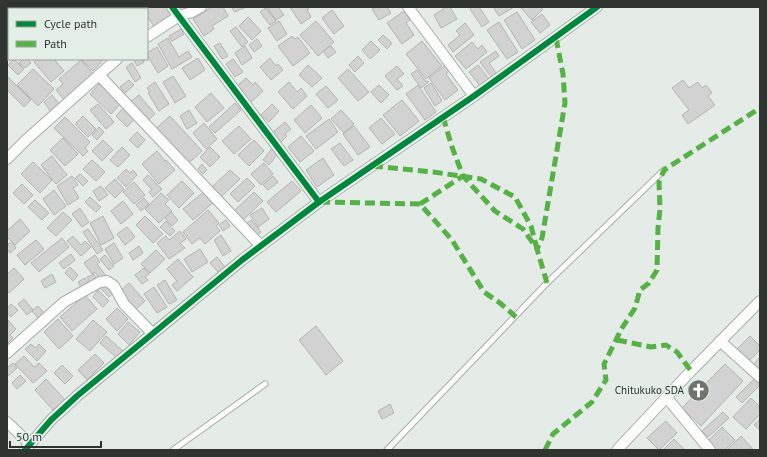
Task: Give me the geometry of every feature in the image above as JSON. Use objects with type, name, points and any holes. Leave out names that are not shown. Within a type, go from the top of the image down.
[{"type":"street","points":[[172,7],[319,202]]},
{"type":"street","points":[[148,37],[179,16],[192,12],[201,7]]},
{"type":"street","points":[[408,7],[474,96]]},
{"type":"street","points":[[7,422],[27,447],[51,420],[72,401],[152,333],[261,246],[319,202],[474,96],[597,7]]},
{"type":"street","points":[[7,159],[26,140],[116,60]]},
{"type":"street","points":[[99,75],[261,246]]},
{"type":"street","points":[[7,353],[64,302],[100,282],[107,281],[114,286],[124,304],[152,333]]},
{"type":"street","points":[[617,450],[760,300]]},
{"type":"street","points":[[720,341],[760,377]]},
{"type":"street","points":[[666,398],[710,450]]},
{"type":"lane","points":[[387,450],[547,284],[664,170]]},
{"type":"lane","points":[[173,450],[265,384]]},
{"type":"building","points":[[166,7],[172,15],[155,28],[148,18],[148,8],[142,8]]},
{"type":"building","points":[[212,7],[223,7],[228,16],[212,26],[214,29],[204,36],[193,19]]},
{"type":"building","points":[[232,7],[247,7],[234,12]]},
{"type":"building","points":[[267,7],[278,7],[284,15],[276,20]]},
{"type":"building","points":[[290,7],[307,7],[311,17],[301,24]]},
{"type":"building","points":[[376,7],[387,7],[391,13],[379,20],[372,9]]},
{"type":"building","points":[[446,7],[450,7],[457,19],[441,28],[434,15]]},
{"type":"building","points":[[472,7],[479,7],[489,22],[482,27],[470,9]]},
{"type":"building","points":[[493,7],[514,7],[499,16]]},
{"type":"building","points":[[520,7],[540,7],[543,9],[532,20]]},
{"type":"building","points":[[266,8],[276,21],[270,25],[260,12]]},
{"type":"building","points":[[332,10],[344,26],[334,34],[322,18]]},
{"type":"building","points":[[404,11],[410,20],[406,23],[414,35],[402,44],[387,23]]},
{"type":"building","points":[[517,12],[535,40],[522,49],[504,20]]},
{"type":"building","points":[[542,14],[550,25],[540,33],[531,22]]},
{"type":"building","points":[[248,17],[261,31],[252,40],[239,26]]},
{"type":"building","points":[[279,21],[287,34],[277,41],[268,28]]},
{"type":"building","points":[[316,21],[334,42],[318,56],[300,35]]},
{"type":"building","points":[[499,22],[518,52],[507,59],[487,30]]},
{"type":"building","points":[[465,23],[474,35],[453,52],[448,45],[460,35],[456,31]]},
{"type":"building","points":[[236,27],[248,42],[242,47],[230,31]]},
{"type":"building","points":[[181,29],[184,34],[172,41],[169,36]]},
{"type":"building","points":[[383,35],[392,43],[387,49],[378,40]]},
{"type":"building","points":[[292,36],[295,39],[298,37],[310,53],[293,66],[278,46]]},
{"type":"building","points":[[168,38],[179,57],[188,51],[192,57],[172,69],[158,44]]},
{"type":"building","points":[[257,39],[262,46],[254,52],[249,45]]},
{"type":"building","points":[[371,41],[380,50],[370,59],[362,50]]},
{"type":"building","points":[[422,41],[442,66],[426,79],[406,54]]},
{"type":"building","points":[[472,42],[478,49],[482,45],[487,52],[466,69],[455,56]]},
{"type":"building","points":[[220,43],[228,56],[222,59],[214,46]]},
{"type":"building","points":[[245,46],[252,58],[242,65],[235,53]]},
{"type":"building","points":[[331,46],[336,52],[328,58],[323,51]]},
{"type":"building","points":[[157,47],[168,66],[158,73],[148,57],[148,52]]},
{"type":"building","points":[[496,51],[499,56],[489,63],[496,73],[491,77],[480,62]]},
{"type":"building","points":[[358,56],[364,63],[355,72],[349,65]]},
{"type":"building","points":[[198,58],[205,70],[190,80],[182,68]]},
{"type":"building","points":[[270,58],[276,66],[278,64],[283,70],[271,80],[260,67]]},
{"type":"building","points":[[233,59],[243,72],[235,77],[226,64]]},
{"type":"building","points":[[15,60],[24,69],[18,75],[8,65]]},
{"type":"building","points":[[22,60],[28,60],[31,63],[25,68],[19,63]]},
{"type":"building","points":[[36,60],[55,60],[64,71],[51,82],[34,62]]},
{"type":"building","points":[[81,60],[95,76],[66,102],[56,90],[63,84],[59,79]]},
{"type":"building","points":[[82,60],[103,60],[93,71]]},
{"type":"building","points":[[134,60],[143,60],[144,62],[137,66]]},
{"type":"building","points":[[132,63],[141,78],[135,82],[126,67]]},
{"type":"building","points":[[308,65],[322,78],[312,87],[299,75]]},
{"type":"building","points":[[446,65],[450,70],[446,74],[458,90],[445,100],[429,78]]},
{"type":"building","points":[[478,65],[490,80],[481,87],[469,72]]},
{"type":"building","points":[[397,66],[404,74],[397,79],[403,86],[397,90],[385,76]]},
{"type":"building","points":[[33,69],[54,89],[38,106],[17,85]]},
{"type":"building","points":[[348,69],[369,92],[358,101],[338,78]]},
{"type":"building","points":[[417,70],[426,82],[429,82],[421,88],[411,74]]},
{"type":"building","points":[[7,76],[31,100],[24,107],[7,90]]},
{"type":"building","points":[[173,76],[186,96],[175,103],[163,82]]},
{"type":"building","points":[[246,78],[253,85],[255,82],[263,91],[249,104],[241,95],[244,93],[237,86]]},
{"type":"building","points":[[103,80],[125,99],[111,114],[90,94]]},
{"type":"building","points":[[129,80],[134,85],[125,93],[120,87]]},
{"type":"building","points":[[683,80],[689,88],[698,82],[702,88],[706,85],[712,93],[708,96],[715,105],[688,124],[682,115],[689,110],[672,88]]},
{"type":"building","points":[[155,82],[169,104],[159,111],[148,93],[150,92],[147,88]]},
{"type":"building","points":[[289,82],[297,92],[301,88],[307,96],[293,109],[278,92]]},
{"type":"building","points":[[431,83],[442,101],[435,106],[424,88]]},
{"type":"building","points":[[379,85],[389,95],[381,103],[371,92]]},
{"type":"building","points":[[418,85],[436,112],[425,120],[406,94]]},
{"type":"building","points":[[326,86],[338,100],[328,108],[316,94]]},
{"type":"building","points":[[211,93],[224,108],[207,122],[195,107]]},
{"type":"building","points":[[52,95],[60,105],[51,112],[44,102]]},
{"type":"building","points":[[139,95],[155,114],[146,122],[130,102]]},
{"type":"building","points":[[402,100],[419,121],[400,136],[383,115]]},
{"type":"building","points":[[235,103],[241,110],[215,133],[209,127]]},
{"type":"building","points":[[98,104],[114,122],[106,129],[90,110]]},
{"type":"building","points":[[272,104],[279,111],[269,122],[261,115]]},
{"type":"building","points":[[311,105],[322,118],[305,133],[294,120]]},
{"type":"building","points":[[125,106],[136,117],[127,127],[116,116]]},
{"type":"building","points":[[189,110],[197,123],[187,129],[180,116]]},
{"type":"building","points":[[341,110],[354,124],[344,133],[331,119]]},
{"type":"building","points":[[83,116],[96,129],[88,137],[75,124]]},
{"type":"building","points":[[170,116],[202,151],[182,169],[151,133]]},
{"type":"building","points":[[65,117],[90,142],[85,148],[88,151],[83,156],[54,128]]},
{"type":"building","points":[[381,118],[395,134],[382,144],[369,128]]},
{"type":"building","points":[[329,119],[338,132],[316,149],[306,136]]},
{"type":"building","points":[[285,122],[291,129],[285,134],[287,136],[280,143],[272,133]]},
{"type":"building","points":[[204,123],[217,139],[206,149],[193,133]]},
{"type":"building","points":[[239,126],[251,139],[234,154],[222,141]]},
{"type":"building","points":[[354,126],[370,147],[358,155],[343,134]]},
{"type":"building","points":[[99,127],[104,132],[97,140],[92,135]]},
{"type":"building","points":[[137,132],[145,140],[138,148],[129,140]]},
{"type":"building","points":[[301,136],[314,151],[300,162],[288,147]]},
{"type":"building","points":[[63,138],[78,154],[65,166],[50,150]]},
{"type":"building","points":[[103,140],[113,150],[102,161],[92,151]]},
{"type":"building","points":[[254,140],[264,151],[249,166],[238,155]]},
{"type":"building","points":[[340,143],[353,160],[344,166],[331,149]]},
{"type":"building","points":[[122,147],[130,155],[118,167],[110,160]]},
{"type":"building","points":[[210,147],[220,157],[210,167],[200,157]]},
{"type":"building","points":[[273,147],[279,152],[269,165],[263,160]]},
{"type":"building","points":[[157,151],[175,170],[159,184],[142,164]]},
{"type":"building","points":[[52,156],[67,175],[56,184],[41,165]]},
{"type":"building","points":[[323,158],[334,175],[317,187],[306,170]]},
{"type":"building","points":[[92,160],[105,172],[96,181],[83,169]]},
{"type":"building","points":[[33,162],[52,180],[40,193],[21,174]]},
{"type":"building","points":[[264,163],[273,174],[261,185],[251,174]]},
{"type":"building","points":[[202,164],[207,170],[203,174],[198,169]]},
{"type":"building","points":[[126,169],[130,173],[133,170],[137,175],[126,187],[117,178]]},
{"type":"building","points":[[230,170],[240,179],[221,197],[212,187]]},
{"type":"building","points":[[80,174],[88,181],[83,186],[75,178]]},
{"type":"building","points":[[148,175],[162,189],[153,197],[149,192],[152,190],[143,180]]},
{"type":"building","points":[[72,176],[78,185],[73,188],[79,198],[68,205],[57,186]]},
{"type":"building","points":[[273,176],[278,182],[268,190],[263,185]]},
{"type":"building","points":[[247,178],[255,186],[238,202],[230,194]]},
{"type":"building","points":[[115,179],[124,189],[115,198],[105,188]]},
{"type":"building","points":[[182,181],[194,193],[179,208],[167,195]]},
{"type":"building","points":[[292,181],[301,191],[276,212],[267,202]]},
{"type":"building","points":[[134,182],[145,195],[134,204],[123,192]]},
{"type":"building","points":[[22,184],[33,195],[24,204],[13,193]]},
{"type":"building","points":[[101,186],[108,195],[99,201],[93,191]]},
{"type":"building","points":[[54,190],[66,206],[54,215],[43,199]]},
{"type":"building","points":[[206,190],[215,201],[193,220],[183,209]]},
{"type":"building","points":[[254,192],[263,201],[243,220],[234,211]]},
{"type":"building","points":[[161,193],[169,200],[165,204],[172,211],[159,223],[145,209]]},
{"type":"building","points":[[90,197],[101,207],[96,212],[85,202]]},
{"type":"building","points":[[144,198],[149,204],[141,211],[136,205]]},
{"type":"building","points":[[35,200],[49,213],[42,220],[28,207]]},
{"type":"building","points":[[123,201],[133,214],[121,224],[111,211]]},
{"type":"building","points":[[80,208],[89,222],[82,227],[72,214]]},
{"type":"building","points":[[262,208],[269,219],[258,227],[250,215]]},
{"type":"building","points":[[208,210],[219,223],[216,226],[220,231],[205,244],[200,238],[192,244],[183,232]]},
{"type":"building","points":[[63,212],[72,220],[56,236],[47,228]]},
{"type":"building","points":[[171,212],[178,220],[172,226],[165,218]]},
{"type":"building","points":[[103,216],[114,238],[101,245],[90,223]]},
{"type":"building","points":[[145,216],[163,234],[153,243],[136,225]]},
{"type":"building","points":[[20,219],[30,231],[15,245],[7,237],[7,231]]},
{"type":"building","points":[[226,220],[230,226],[223,231],[219,225]]},
{"type":"building","points":[[251,220],[261,232],[256,237],[245,225]]},
{"type":"building","points":[[166,221],[175,231],[170,236],[160,227]]},
{"type":"building","points":[[127,227],[135,237],[125,245],[117,234]]},
{"type":"building","points":[[88,229],[103,250],[97,254],[83,232]]},
{"type":"building","points":[[180,231],[186,239],[180,243],[185,248],[169,259],[157,243],[166,236],[169,240]]},
{"type":"building","points":[[221,235],[231,251],[223,256],[214,240]]},
{"type":"building","points":[[73,236],[81,245],[85,241],[91,247],[81,256],[67,241]]},
{"type":"building","points":[[62,238],[69,247],[39,272],[31,263]]},
{"type":"building","points":[[36,240],[44,249],[25,265],[17,255]]},
{"type":"building","points":[[12,242],[16,248],[10,253],[7,249],[7,245]]},
{"type":"building","points":[[114,243],[123,258],[114,264],[105,249]]},
{"type":"building","points":[[139,246],[143,253],[133,260],[129,253]]},
{"type":"building","points":[[200,249],[208,262],[192,272],[184,259]]},
{"type":"building","points":[[156,250],[165,259],[150,273],[141,264]]},
{"type":"building","points":[[71,254],[75,260],[64,269],[59,263]]},
{"type":"building","points":[[95,255],[100,262],[97,264],[107,277],[101,281],[95,272],[92,274],[84,263]]},
{"type":"building","points":[[105,255],[114,266],[109,270],[100,259]]},
{"type":"building","points":[[217,257],[225,267],[218,272],[210,263]]},
{"type":"building","points":[[178,259],[193,277],[177,291],[172,285],[177,281],[167,269]]},
{"type":"building","points":[[70,267],[78,275],[73,281],[65,273]]},
{"type":"building","points":[[14,268],[24,279],[9,293],[7,290],[7,274]]},
{"type":"building","points":[[144,268],[149,274],[145,277],[148,280],[142,284],[135,275]]},
{"type":"building","points":[[52,274],[56,282],[45,288],[41,281]]},
{"type":"building","points":[[94,274],[97,281],[91,285],[87,277]]},
{"type":"building","points":[[85,278],[89,284],[82,289],[78,282]]},
{"type":"building","points":[[165,280],[177,300],[169,304],[157,285]]},
{"type":"building","points":[[104,282],[114,292],[109,297],[99,287]]},
{"type":"building","points":[[129,283],[145,301],[135,310],[119,292]]},
{"type":"building","points":[[154,287],[167,307],[157,313],[144,294]]},
{"type":"building","points":[[98,290],[109,301],[103,307],[93,297]]},
{"type":"building","points":[[85,295],[97,309],[72,331],[60,317]]},
{"type":"building","points":[[24,299],[33,310],[27,315],[18,304]]},
{"type":"building","points":[[11,304],[18,310],[11,317],[7,313],[7,309]]},
{"type":"building","points":[[38,306],[44,313],[38,318],[32,311]]},
{"type":"building","points":[[117,308],[128,319],[117,331],[106,319]]},
{"type":"building","points":[[58,319],[73,336],[59,349],[44,332]]},
{"type":"building","points":[[8,320],[16,329],[10,335],[13,338],[7,344]]},
{"type":"building","points":[[93,320],[107,332],[90,351],[76,339]]},
{"type":"building","points":[[128,322],[140,332],[129,345],[118,334]]},
{"type":"building","points":[[316,326],[343,361],[326,375],[299,340]]},
{"type":"building","points":[[106,336],[124,352],[118,359],[100,343]]},
{"type":"building","points":[[750,336],[760,346],[760,350],[746,364],[734,352]]},
{"type":"building","points":[[31,344],[36,348],[39,344],[46,351],[37,361],[25,349]]},
{"type":"building","points":[[95,354],[104,363],[87,380],[78,370]]},
{"type":"building","points":[[24,356],[34,367],[39,363],[47,371],[33,383],[15,364]]},
{"type":"building","points":[[760,357],[760,375],[751,368]]},
{"type":"building","points":[[13,363],[17,368],[7,377],[7,368]]},
{"type":"building","points":[[725,364],[743,381],[701,426],[682,408]]},
{"type":"building","points":[[62,365],[73,376],[65,384],[54,373]]},
{"type":"building","points":[[20,375],[26,381],[17,389],[12,383]]},
{"type":"building","points":[[46,379],[65,400],[53,410],[35,390]]},
{"type":"building","points":[[754,379],[760,385],[742,403],[736,397]]},
{"type":"building","points":[[751,398],[760,407],[760,414],[746,429],[733,417]]},
{"type":"building","points":[[390,404],[394,413],[382,419],[378,411]]},
{"type":"building","points":[[723,412],[729,418],[708,437],[702,431]]},
{"type":"building","points":[[760,419],[760,430],[754,425]]},
{"type":"building","points":[[666,421],[677,433],[659,450],[647,438]]},
{"type":"building","points":[[722,427],[735,440],[725,450],[717,450],[708,441]]},
{"type":"building","points":[[741,436],[753,449],[727,450]]},
{"type":"building","points":[[674,439],[685,450],[663,450]]},
{"type":"marked path","points":[[547,283],[537,249],[542,238],[565,103],[563,74],[556,38]]},
{"type":"marked path","points":[[545,450],[553,434],[592,402],[606,380],[604,364],[622,328],[635,308],[640,290],[649,283],[657,270],[660,209],[659,182],[664,170],[760,108]]},
{"type":"marked path","points":[[443,117],[463,176],[495,211],[523,229],[535,246]]},
{"type":"marked path","points":[[373,166],[433,172],[481,179],[515,197],[531,226],[537,249]]},
{"type":"marked path","points":[[420,204],[463,176]]},
{"type":"marked path","points":[[320,202],[420,204],[452,240],[484,292],[516,317]]},
{"type":"marked path","points":[[617,340],[651,347],[666,345],[677,352],[691,371]]},
{"type":"cycle path","points":[[172,7],[319,202]]},
{"type":"cycle path","points":[[25,450],[51,420],[77,396],[242,260],[319,202],[474,96],[597,7]]},
{"type":"place","name":"Chitukuko SDA","points":[[699,390]]}]
